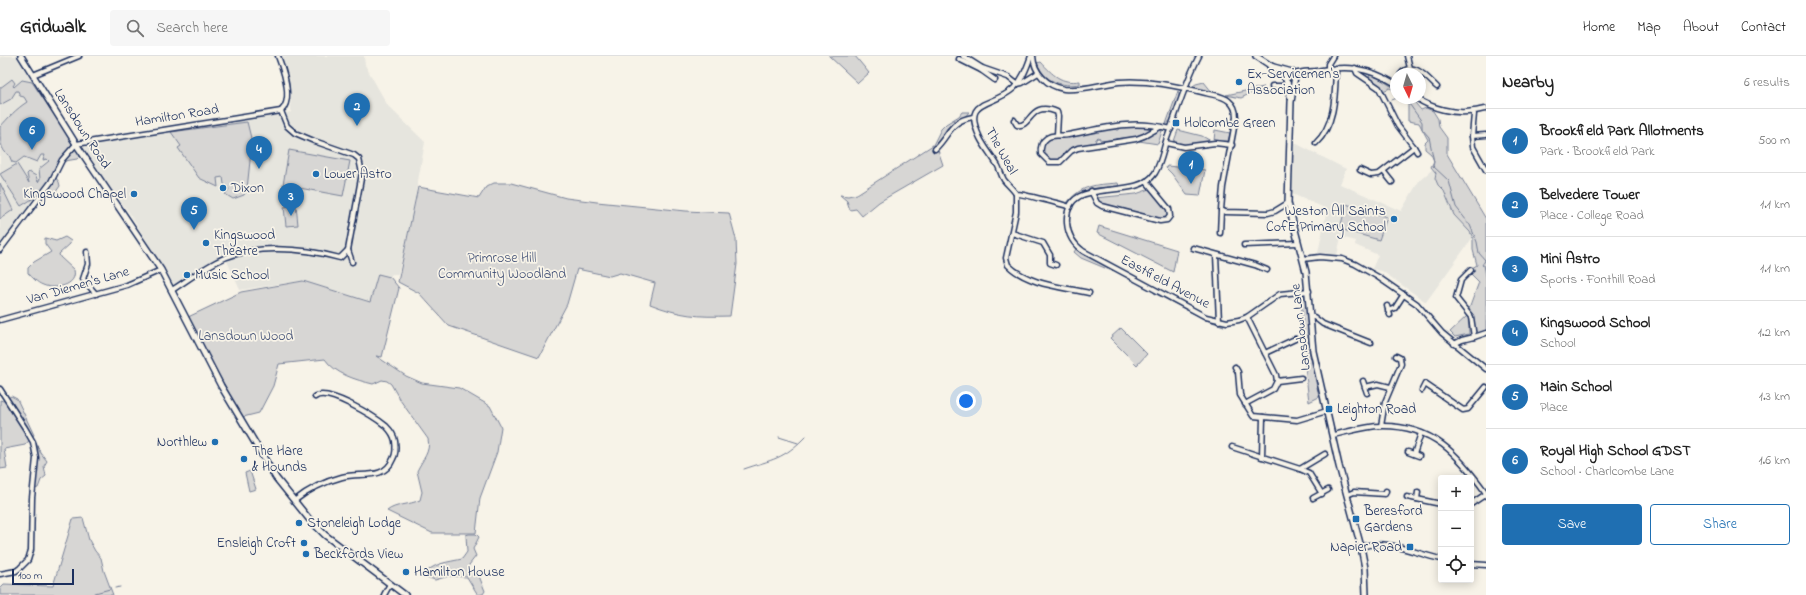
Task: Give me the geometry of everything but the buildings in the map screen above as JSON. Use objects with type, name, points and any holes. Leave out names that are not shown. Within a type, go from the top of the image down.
[{"type":"street","name":"Lansdown Road","points":[[21,56],[76,144],[161,270],[242,424],[276,478],[309,519],[338,546],[405,595]]},
{"type":"street","points":[[33,75],[79,56]]},
{"type":"street","points":[[278,56],[286,81],[287,99],[285,108],[281,111],[287,126],[295,133],[314,142],[354,155],[359,159],[362,173],[348,250],[352,262]]},
{"type":"street","points":[[963,56],[995,80]]},
{"type":"street","points":[[959,59],[982,69],[1008,77],[1017,84],[1023,76],[1032,56]]},
{"type":"street","points":[[1032,56],[1038,73],[1050,84],[1063,89],[1104,84],[1139,82],[1184,88],[1228,99],[1232,104],[1236,117],[1223,187],[1220,233]]},
{"type":"street","points":[[1070,207],[1081,195],[1091,191],[1132,187],[1146,182],[1156,172],[1184,88],[1199,56]]},
{"type":"street","points":[[1256,56],[1279,71],[1286,80]]},
{"type":"street","points":[[1328,68],[1328,64],[1333,56]]},
{"type":"street","points":[[1406,56],[1410,68]]},
{"type":"street","points":[[1270,66],[1293,76]]},
{"type":"street","points":[[1272,86],[1283,86],[1286,80],[1286,75],[1293,76],[1328,68],[1355,68],[1373,72],[1390,80]]},
{"type":"street","points":[[1316,143],[1322,137],[1332,112],[1336,68]]},
{"type":"street","points":[[1355,68],[1357,73],[1379,88],[1398,126],[1417,152]]},
{"type":"street","name":"The Weal","points":[[1038,73],[1022,83],[1017,84],[999,98],[977,109],[973,117],[980,138],[999,167],[1002,177],[1016,194],[1023,194],[1047,202],[1064,204],[1070,207]]},
{"type":"street","points":[[1286,80],[1289,82],[1293,76]]},
{"type":"street","name":"Lansdown Lane","points":[[1293,76],[1288,203],[1303,259],[1309,291],[1313,351],[1347,495],[1361,547],[1365,568],[1366,595]]},
{"type":"street","points":[[1426,76],[1438,87]]},
{"type":"street","points":[[1432,82],[1436,79]]},
{"type":"street","name":"Lansdown Lane","points":[[1286,80],[1291,102]]},
{"type":"street","points":[[1425,104],[1428,106],[1449,110],[1472,112],[1486,109]]},
{"type":"street","points":[[1014,120],[1017,125],[1021,126],[1027,123],[1031,115],[1037,111],[1043,109],[1057,112],[1057,135]]},
{"type":"street","name":"Hamilton Road","points":[[76,144],[281,111]]},
{"type":"street","points":[[1472,112],[1474,124],[1472,136],[1473,147],[1486,170]]},
{"type":"street","points":[[935,148],[942,141],[951,127],[968,117],[973,117]]},
{"type":"street","points":[[1160,127],[1136,139],[1078,148],[1071,151],[1060,162],[1050,162],[1042,156],[1041,145],[1048,137],[1057,135],[1067,136],[1092,129],[1122,124],[1160,127],[1171,129]]},
{"type":"street","points":[[1472,136],[1486,135]]},
{"type":"street","points":[[1166,143],[1184,147],[1196,147],[1210,143],[1232,145]]},
{"type":"street","points":[[0,250],[51,182],[62,160],[76,144]]},
{"type":"street","points":[[1362,178],[1362,171],[1375,176],[1384,172],[1414,147]]},
{"type":"street","points":[[1384,172],[1392,182]]},
{"type":"street","points":[[1091,191],[1097,203],[1102,206],[1160,221],[1167,220],[1170,216],[1169,209],[1146,182]]},
{"type":"street","points":[[1016,194],[1017,207],[1006,260],[1010,268],[1019,274],[1036,281],[1089,293]]},
{"type":"street","points":[[1221,210],[1224,212],[1268,213],[1275,211],[1288,203]]},
{"type":"street","name":"Eastfield Avenue","points":[[1070,207],[1067,219],[1068,230],[1072,240],[1083,251],[1206,317],[1219,321],[1232,322],[1247,317],[1280,294],[1309,291]]},
{"type":"street","points":[[1012,233],[1043,243],[1050,255],[1050,263],[1056,265]]},
{"type":"street","points":[[1244,245],[1298,243]]},
{"type":"street","points":[[1193,248],[1267,270]]},
{"type":"street","points":[[172,290],[217,261],[251,251],[305,250],[340,258],[348,250]]},
{"type":"street","points":[[87,252],[88,264],[83,279],[96,294]]},
{"type":"street","points":[[1216,255],[1219,321]]},
{"type":"street","points":[[1303,259],[1325,257],[1349,261],[1374,274],[1417,304],[1454,344],[1486,369]]},
{"type":"street","name":"Van Diemen's Lane","points":[[0,320],[130,284],[161,270]]},
{"type":"street","points":[[1472,270],[1461,280],[1456,298],[1471,317],[1474,337]]},
{"type":"street","points":[[1461,271],[1465,276]]},
{"type":"street","points":[[1388,311],[1395,308],[1404,294]]},
{"type":"street","points":[[1245,404],[1273,389],[1277,381],[1247,317]]},
{"type":"street","points":[[1310,317],[1314,317],[1323,324],[1371,343]]},
{"type":"street","points":[[1454,344],[1486,333]]},
{"type":"street","points":[[1265,353],[1295,338]]},
{"type":"street","points":[[1382,426],[1390,387],[1401,364],[1400,358],[1396,356]]},
{"type":"street","points":[[1235,367],[1238,372],[1240,395],[1253,416],[1297,420],[1327,411]]},
{"type":"street","points":[[1277,381],[1302,377]]},
{"type":"street","points":[[1363,381],[1367,393]]},
{"type":"street","points":[[1365,387],[1378,384],[1390,387]]},
{"type":"street","points":[[1422,390],[1425,384],[1463,410],[1468,409],[1486,387]]},
{"type":"street","points":[[0,389],[28,432],[33,442],[36,458],[32,498],[31,550],[28,560],[16,571],[0,574]]},
{"type":"street","points":[[294,501],[320,483],[353,474],[379,474],[388,468],[395,455],[395,440],[392,432],[385,426],[361,410],[331,396],[316,394]]},
{"type":"street","points":[[1262,456],[1263,417]]},
{"type":"street","points":[[1333,435],[1382,426],[1402,428],[1421,433],[1443,444],[1458,456],[1486,493],[1474,502]]},
{"type":"street","points":[[1414,454],[1421,433]]},
{"type":"street","points":[[1232,447],[1308,473],[1322,494]]},
{"type":"street","points":[[1408,452],[1419,456]]},
{"type":"street","points":[[1300,469],[1325,454]]},
{"type":"street","points":[[1314,498],[1328,490]]},
{"type":"street","points":[[1347,495],[1354,492],[1385,494],[1386,491]]},
{"type":"street","points":[[1417,499],[1418,492]]},
{"type":"street","points":[[1407,497],[1438,503]]},
{"type":"street","points":[[1361,547],[1373,544],[1387,545],[1438,558]]},
{"type":"street","points":[[1474,564],[1486,565]]},
{"type":"street","points":[[384,595],[390,584]]},
{"type":"shaded area","points":[[16,56],[71,143],[57,157],[49,179],[0,246],[0,57]]},
{"type":"shaded area","points":[[281,56],[364,56],[365,65],[388,106],[425,142],[410,226],[398,275],[392,274],[372,302],[302,281],[240,290],[224,254],[174,285],[128,211],[114,194],[82,145],[291,112],[289,77]]},
{"type":"shaded area","name":"Weston All Saints CofE Primary School","points":[[1293,142],[1346,169],[1340,184],[1401,211],[1419,181],[1434,168],[1473,237],[1426,302],[1382,271],[1372,269],[1378,255],[1355,245],[1356,241],[1341,237],[1337,255],[1318,253],[1327,209],[1290,193]]},
{"type":"green space","points":[[829,56],[855,56],[869,73],[858,83]]},
{"type":"green space","points":[[1041,62],[1058,78],[1073,82],[1080,81],[1080,84],[1066,85],[1054,82],[1044,75],[1040,69],[1037,63]]},
{"type":"green space","points":[[1372,74],[1390,85],[1390,88],[1383,91],[1371,80],[1369,76]]},
{"type":"green space","points":[[12,79],[15,83],[13,86],[14,87],[22,80],[32,82],[81,155],[77,159],[59,162],[56,167],[56,178],[60,186],[55,193],[48,189],[42,194],[38,193],[32,188],[37,196],[21,206],[0,174],[17,164],[29,183],[27,174],[29,172],[36,176],[38,182],[40,179],[39,169],[49,161],[47,159],[43,160],[45,155],[41,155],[37,162],[24,157],[16,163],[12,162],[9,155],[2,147],[0,140],[0,127],[9,117],[27,102],[24,97],[20,96],[18,91],[16,91],[11,99],[0,105],[0,88]]},
{"type":"green space","points":[[1204,82],[1212,92],[1191,87],[1196,84]]},
{"type":"green space","points":[[1264,87],[1241,98],[1226,95]]},
{"type":"green space","points":[[1178,91],[1178,104],[1172,118],[1166,124]]},
{"type":"green space","points":[[1408,104],[1416,104],[1421,110],[1426,108],[1433,111],[1438,119],[1439,127],[1447,138],[1447,154],[1486,219],[1486,259],[1482,265],[1484,265],[1486,277],[1486,330],[1477,334],[1475,332],[1469,309],[1479,282],[1471,274],[1474,271],[1472,268],[1477,265],[1473,250],[1473,238],[1470,232],[1454,215],[1444,191],[1438,185],[1435,178],[1436,173],[1431,167],[1434,161],[1431,154],[1425,149],[1425,143],[1428,140],[1419,123],[1408,121]]},
{"type":"green space","points":[[962,112],[969,112],[964,118],[947,128],[938,144],[938,150],[943,165],[879,202],[862,216],[856,209],[850,210],[847,201],[840,195],[848,196],[857,194],[933,145],[941,129],[959,116]]},
{"type":"green space","points":[[247,122],[252,142],[247,189],[244,195],[233,199],[225,194],[229,189],[224,184],[223,177],[217,178],[218,187],[199,178],[178,148],[181,146],[171,132]]},
{"type":"green space","points":[[1131,125],[1155,128],[1140,136],[1101,141],[1099,138],[1096,139],[1095,143],[1077,147],[1058,161],[1051,161],[1042,154],[1042,145],[1050,137],[1067,137],[1115,127],[1116,130],[1119,130],[1120,127]]},
{"type":"green space","points":[[1160,130],[1162,131],[1158,144],[1139,141],[1149,137]]},
{"type":"green space","points":[[1178,130],[1202,136],[1211,141],[1189,145],[1173,144]]},
{"type":"green space","points":[[1215,130],[1230,133],[1228,141],[1214,141]]},
{"type":"green space","name":"Lower Astro","points":[[289,150],[350,161],[343,196],[283,185]]},
{"type":"green space","points":[[1167,166],[1205,170],[1200,196],[1187,195],[1166,168]]},
{"type":"green space","points":[[0,183],[13,210],[0,219]]},
{"type":"green space","name":"Primrose Hill Community Woodland","points":[[494,183],[511,183],[566,198],[597,202],[686,211],[729,213],[736,239],[737,264],[730,316],[698,316],[671,311],[650,304],[655,283],[620,273],[610,276],[577,269],[567,304],[539,357],[449,326],[419,293],[398,282],[418,187],[479,198],[486,187]]},
{"type":"green space","points":[[1118,183],[1119,186],[1086,191],[1071,203],[1066,204],[1072,197],[1083,189],[1096,185]]},
{"type":"green space","points":[[1150,189],[1167,210],[1168,214],[1165,218],[1162,219],[1101,203],[1095,198],[1136,194]]},
{"type":"green space","points":[[1346,204],[1387,217],[1379,240],[1340,229]]},
{"type":"green space","points":[[296,205],[298,225],[286,226],[284,207]]},
{"type":"green space","points":[[1099,226],[1177,250],[1173,272],[1097,233]]},
{"type":"green space","points":[[65,237],[71,241],[70,244],[59,254],[60,257],[74,270],[72,280],[69,283],[59,287],[41,284],[28,273],[28,268],[34,262],[51,252],[45,244],[45,238],[56,241]]},
{"type":"green space","points":[[1076,249],[1084,255],[1113,270],[1112,271],[1081,258],[1074,252]]},
{"type":"green space","name":"Lansdown Wood","points":[[378,274],[390,277],[399,288],[382,357],[376,356],[406,376],[422,383],[459,388],[490,406],[501,427],[497,452],[480,498],[476,533],[432,533],[387,511],[394,507],[420,500],[422,492],[417,471],[426,456],[429,444],[428,439],[400,400],[391,384],[387,381],[382,380],[373,384],[346,376],[334,369],[325,359],[279,364],[273,386],[259,413],[243,417],[186,318],[241,292],[303,281],[370,302]]},
{"type":"green space","points":[[1154,292],[1205,318],[1224,326],[1206,320]]},
{"type":"green space","points":[[1302,294],[1306,300],[1309,348],[1319,397],[1309,402],[1304,356],[1308,355],[1304,337]]},
{"type":"green space","points":[[1468,315],[1469,334],[1455,337],[1450,332]]},
{"type":"green space","points":[[1121,328],[1147,354],[1137,365],[1110,338]]},
{"type":"green space","points":[[11,396],[17,399],[34,435],[25,445],[4,449],[7,468],[0,469],[0,400],[3,401]]},
{"type":"green space","points":[[34,438],[40,452],[47,461],[44,466],[46,476],[41,480],[38,488],[34,489],[36,450]]},
{"type":"green space","points":[[250,471],[256,489],[249,491],[245,473]]},
{"type":"green space","points":[[83,518],[89,540],[101,558],[113,595],[0,595],[0,588],[4,584],[53,586],[73,519]]},
{"type":"green space","points":[[476,534],[479,537],[473,549],[476,556],[469,565],[468,570],[479,576],[485,591],[483,594],[478,595],[467,577],[449,576],[435,580],[424,576],[431,568],[435,566],[462,559],[467,552],[466,535]]},
{"type":"waterway","points":[[1359,77],[1364,80]]},
{"type":"waterway","points":[[1408,104],[1422,122],[1422,129],[1429,137],[1434,162],[1433,166],[1449,181],[1456,207],[1470,225],[1477,242],[1479,253],[1485,260],[1486,269]]},
{"type":"waterway","points":[[744,469],[777,458],[791,450],[806,436]]},
{"type":"waterway","points":[[779,437],[798,443]]},
{"type":"waterway","points":[[115,588],[120,587]]},
{"type":"waterway","points":[[95,593],[110,589]]},
{"type":"place","name":"Ex-Servicemen's Association","points":[[1239,82]]},
{"type":"place","name":"Holcombe Green","points":[[1176,123]]},
{"type":"place","name":"Belvedere Tower","points":[[357,126]]},
{"type":"place","name":"Royal High School GDST","points":[[32,150]]},
{"type":"place","name":"Kingswood School","points":[[259,169]]},
{"type":"place","name":"Lower Astro","points":[[316,174]]},
{"type":"place","name":"Brookfield Park Allotments","points":[[1191,184]]},
{"type":"place","name":"Dixon","points":[[223,188]]},
{"type":"place","name":"Kingswood Chapel","points":[[134,194]]},
{"type":"place","name":"Mini Astro","points":[[291,216]]},
{"type":"place","name":"Weston All Saints CofE Primary School","points":[[1394,219]]},
{"type":"place","name":"Main School","points":[[194,230]]},
{"type":"place","name":"Kingswood Theatre","points":[[206,243]]},
{"type":"place","name":"Music School","points":[[187,275]]},
{"type":"place","name":"Leighton Road","points":[[1329,409]]},
{"type":"place","name":"Northlew","points":[[215,442]]},
{"type":"place","name":"The Hare & Hounds","points":[[244,459]]},
{"type":"place","name":"Beresford Gardens","points":[[1356,519]]},
{"type":"place","name":"Stoneleigh Lodge","points":[[299,523]]},
{"type":"place","name":"Ensleigh Croft","points":[[304,543]]},
{"type":"place","name":"Napier Road","points":[[1410,547]]},
{"type":"place","name":"Beckfords View","points":[[306,554]]},
{"type":"place","name":"Hamilton House","points":[[406,572]]}]
